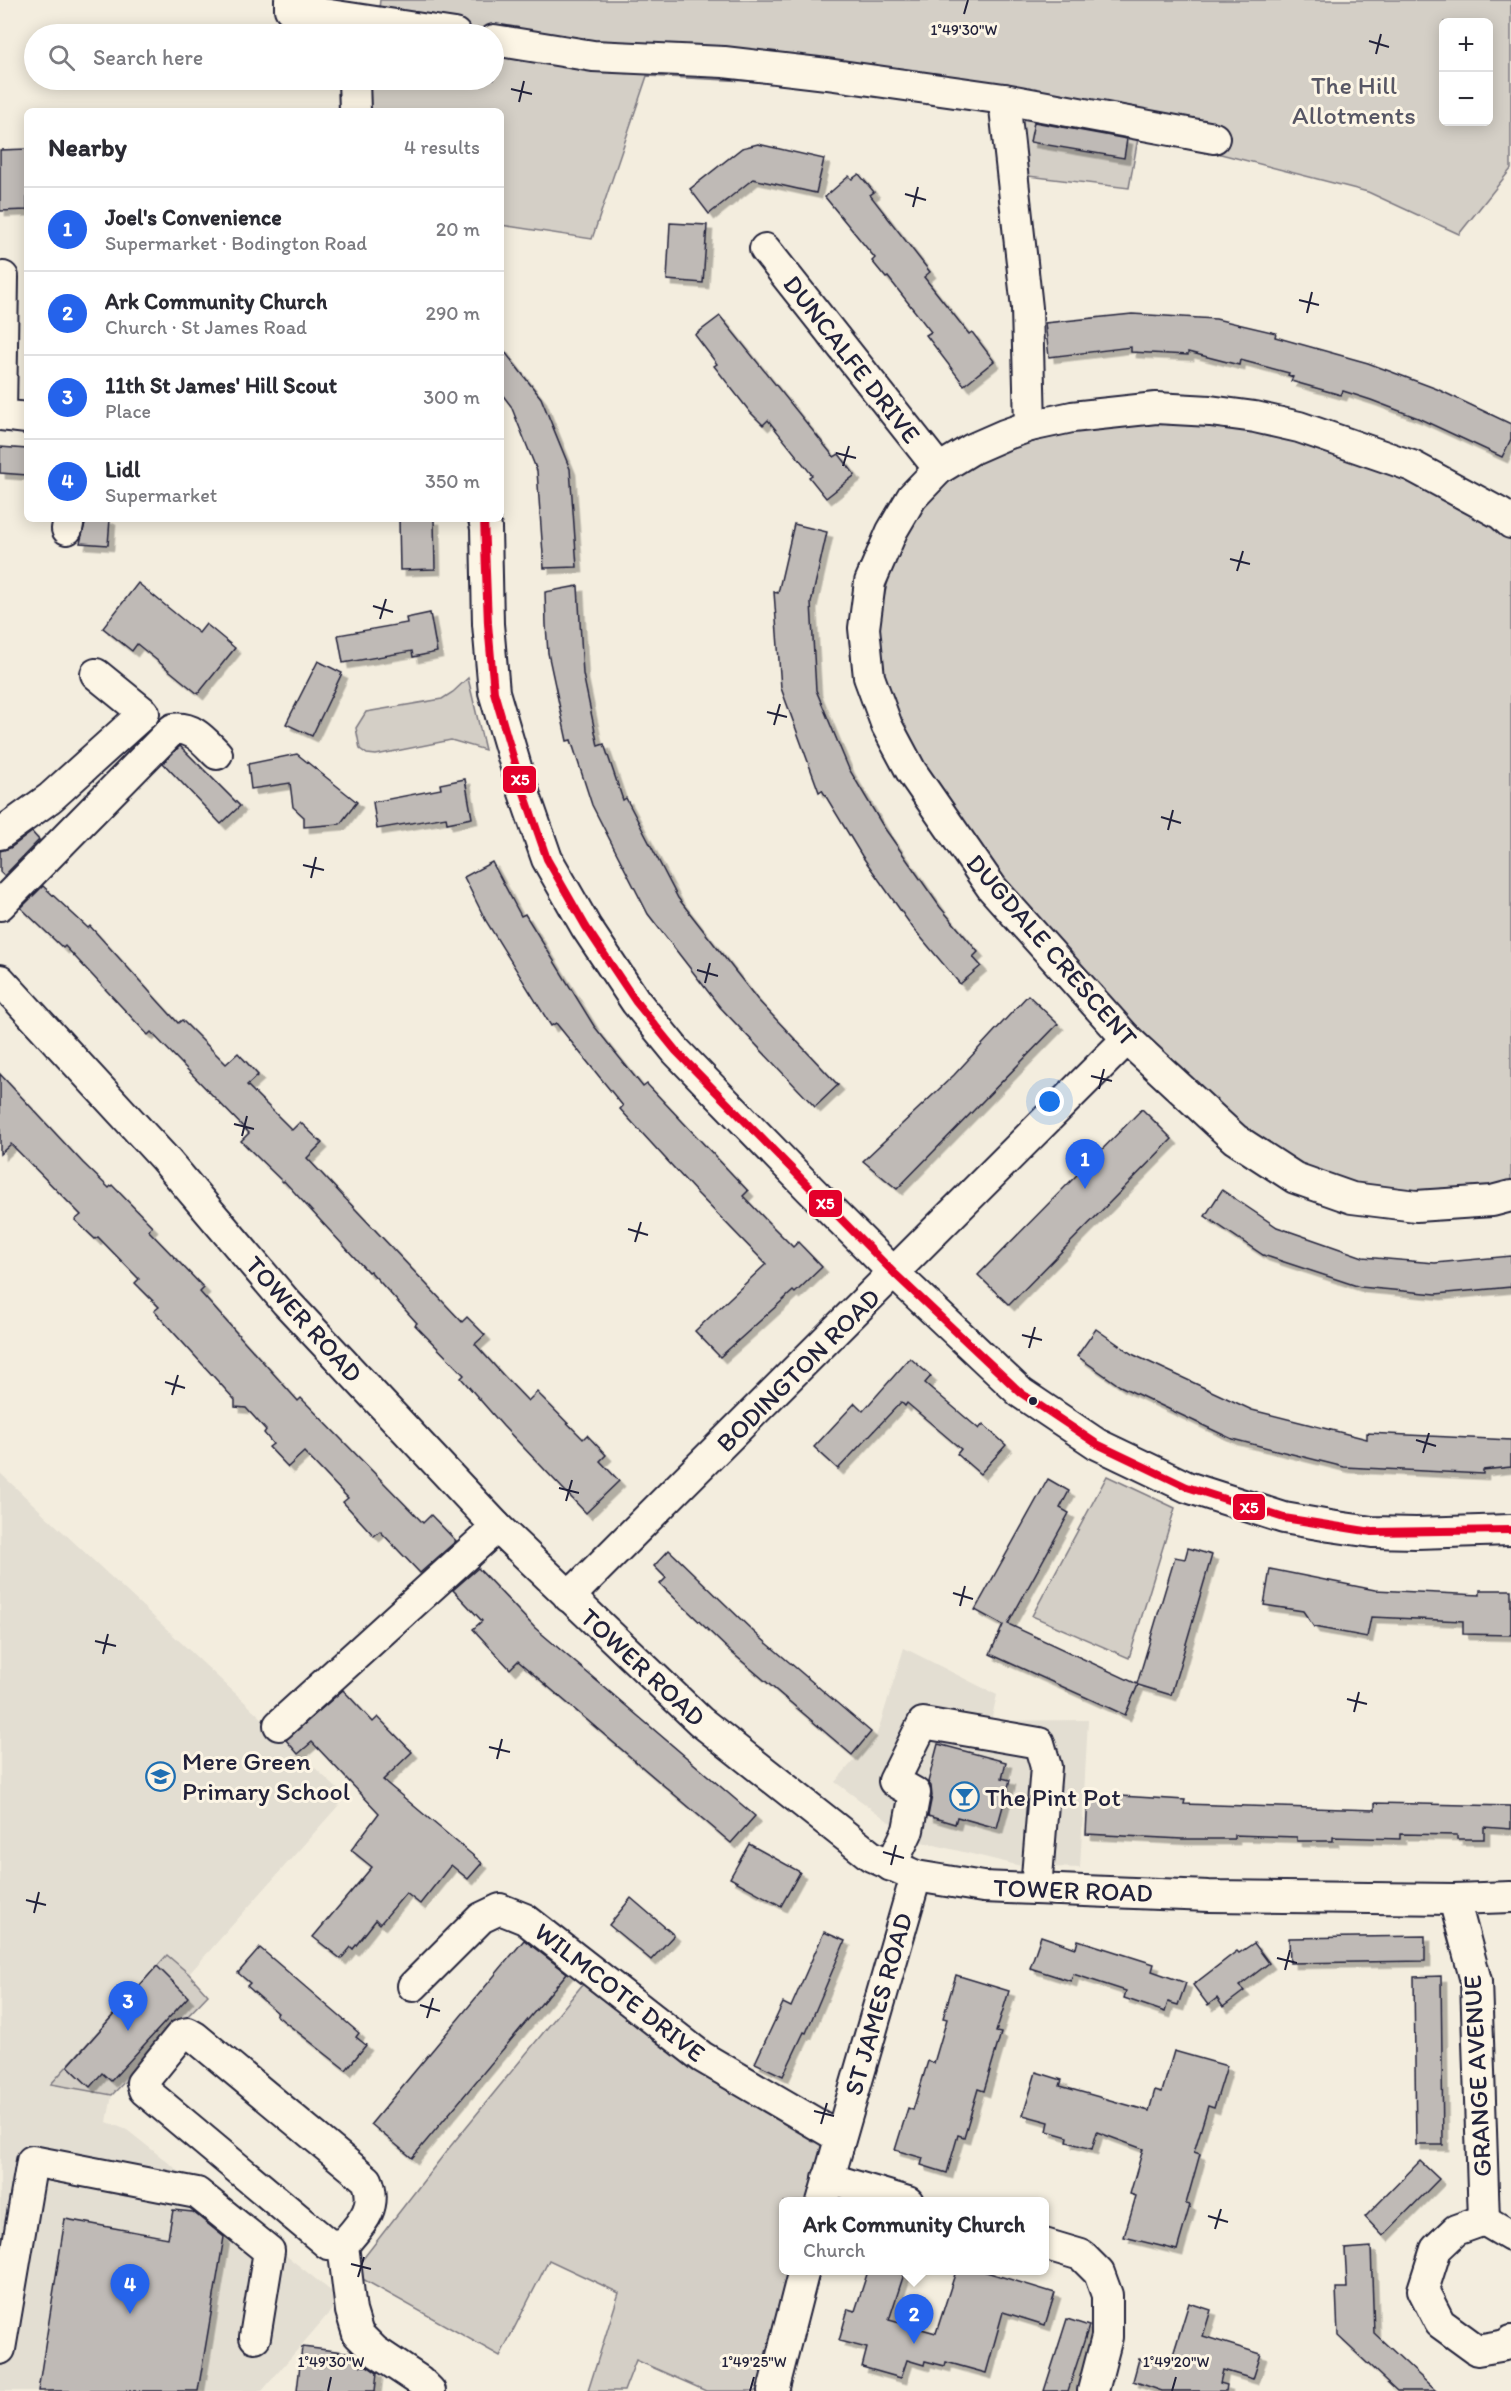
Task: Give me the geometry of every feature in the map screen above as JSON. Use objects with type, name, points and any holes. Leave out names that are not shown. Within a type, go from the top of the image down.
[{"type":"street","points":[[290,0],[290,9],[396,24]]},
{"type":"street","points":[[504,42],[593,56],[724,62],[827,74],[1004,99],[1214,138]]},
{"type":"street","points":[[354,90],[355,108]]},
{"type":"street","points":[[1004,99],[1027,309],[1030,426]]},
{"type":"street","name":"DUNCALFE DRIVE","points":[[765,249],[939,469]]},
{"type":"street","points":[[10,278],[14,417]]},
{"type":"street","name":"DUGDALE CRESCENT","points":[[1511,523],[1501,514],[1412,466],[1299,427],[1255,417],[1210,411],[1156,408],[1072,417],[1030,426],[972,449],[939,469],[912,497],[892,531],[870,582],[864,628],[869,677],[887,726],[911,771],[992,888],[1127,1039],[1234,1139],[1295,1178],[1352,1198],[1416,1206],[1492,1201],[1511,1196]]},
{"type":"street","points":[[485,522],[488,624],[494,692],[521,784],[547,859],[586,927],[636,1002],[676,1051],[895,1274],[985,1360],[1031,1400],[1097,1444],[1187,1487],[1284,1518],[1372,1532],[1511,1530]]},
{"type":"street","points":[[0,834],[50,798],[144,713],[96,674]]},
{"type":"street","points":[[0,904],[173,729],[183,728],[197,734],[217,754]]},
{"type":"street","name":"TOWER ROAD","points":[[0,980],[164,1158],[286,1302],[497,1527],[700,1721],[871,1856],[904,1871],[983,1887],[1209,1896],[1454,1899],[1511,1897]]},
{"type":"street","name":"BODINGTON ROAD","points":[[569,1598],[895,1274],[1127,1039]]},
{"type":"street","points":[[279,1725],[497,1527]]},
{"type":"street","name":"ST JAMES ROAD","points":[[825,2190],[904,1871],[915,1793],[894,1781],[923,1723],[1039,1743],[1046,1767],[1036,1889]]},
{"type":"street","name":"GRANGE AVENUE","points":[[1454,1899],[1476,1981],[1484,2220]]},
{"type":"street","name":"WILMCOTE DRIVE","points":[[413,1986],[481,1918],[500,1909],[525,1919],[702,2057],[839,2137]]},
{"type":"street","points":[[343,2245],[328,2244],[144,2090],[142,2083],[147,2075],[181,2035],[188,2033],[195,2037],[367,2180],[372,2196],[367,2217],[343,2245],[351,2311],[358,2334],[375,2351],[420,2381],[430,2391]]},
{"type":"street","points":[[0,2349],[32,2161],[197,2193],[269,2251],[255,2337]]},
{"type":"street","points":[[825,2190],[873,2197]]},
{"type":"street","points":[[1511,2235],[1484,2220],[1456,2230],[1437,2249],[1423,2290],[1440,2324],[1477,2350],[1506,2345],[1511,2341]]},
{"type":"street","points":[[1049,2245],[1082,2255],[1099,2272],[1107,2295],[1107,2337],[1093,2391]]},
{"type":"street","points":[[772,2391],[803,2275]]},
{"type":"shaded area","name":"Mere Green Primary School","points":[[0,1473],[346,1797],[189,1974],[167,1956],[51,2084],[112,2095],[107,2122],[127,2130],[341,2299],[262,2391],[0,2391]]},
{"type":"shaded area","points":[[904,1648],[997,1695],[991,1721],[1088,1720],[1080,1868],[1021,1866],[914,1840],[835,1782],[877,1734]]},
{"type":"green space","name":"The Hill Allotments","points":[[380,0],[1511,0],[1511,169],[1459,234],[1368,192],[1139,133],[1129,188],[1003,173],[998,125],[985,109],[865,87],[647,76],[592,239],[504,225],[504,108],[357,108],[358,90],[504,90],[504,24],[377,24]]},
{"type":"green space","points":[[1125,421],[1243,428],[1302,440],[1417,480],[1469,511],[1511,540],[1511,1187],[1447,1195],[1365,1190],[1319,1174],[1286,1158],[1249,1135],[1205,1095],[1096,984],[1010,887],[922,761],[897,717],[881,670],[878,621],[890,573],[905,533],[926,503],[952,479],[989,457],[1030,442]]},
{"type":"green space","points":[[468,678],[485,750],[451,740],[376,755],[367,754],[360,749],[356,728],[366,712],[442,699]]},
{"type":"green space","points":[[1107,1476],[1175,1508],[1129,1658],[1032,1616]]},
{"type":"green space","points":[[167,1955],[208,1995],[112,2095],[51,2084]]},
{"type":"green space","points":[[583,1984],[825,2144],[812,2197],[779,2197],[779,2275],[792,2275],[760,2391],[706,2391],[636,2360],[624,2391],[588,2391],[619,2293],[549,2260],[500,2356],[352,2273],[449,2148]]},
{"type":"building","points":[[1034,122],[1127,139],[1124,158],[1030,142]]},
{"type":"building","points":[[758,144],[824,159],[816,193],[753,179],[709,214],[690,189],[742,148]]},
{"type":"building","points":[[24,149],[24,210],[0,211],[0,150]]},
{"type":"building","points":[[859,174],[874,192],[870,195],[930,272],[924,277],[969,334],[972,332],[994,361],[964,385],[926,335],[931,332],[888,277],[886,278],[872,261],[875,258],[825,197],[849,176],[852,179]]},
{"type":"building","points":[[670,223],[707,225],[703,283],[667,280]]},
{"type":"building","points":[[1132,314],[1216,319],[1276,333],[1275,337],[1368,363],[1437,389],[1511,424],[1511,439],[1502,457],[1418,418],[1371,400],[1343,391],[1341,395],[1291,381],[1293,377],[1288,375],[1289,373],[1240,360],[1239,365],[1188,352],[1188,355],[1131,352],[1131,347],[1049,357],[1045,323]]},
{"type":"building","points":[[720,316],[834,457],[839,454],[855,475],[826,498],[809,477],[812,475],[768,420],[763,425],[750,412],[714,366],[717,364],[695,335]]},
{"type":"building","points":[[504,351],[541,398],[570,469],[577,567],[544,568],[537,471],[511,406],[504,397]]},
{"type":"building","points":[[0,447],[24,449],[24,475],[0,473]]},
{"type":"building","points":[[85,522],[110,522],[108,545],[80,543]]},
{"type":"building","points":[[399,522],[434,522],[435,569],[400,570]]},
{"type":"building","points":[[794,524],[827,532],[811,603],[816,690],[849,769],[883,826],[940,907],[978,952],[973,957],[981,966],[960,984],[913,928],[862,856],[822,790],[819,792],[781,688],[774,592],[778,593]]},
{"type":"building","points":[[138,583],[199,633],[206,624],[235,648],[198,694],[137,644],[132,651],[103,628]]},
{"type":"building","points":[[578,586],[583,674],[598,746],[604,744],[623,800],[626,798],[678,898],[757,999],[838,1085],[815,1107],[720,1007],[648,914],[592,805],[571,740],[567,741],[548,653],[546,625],[545,592]]},
{"type":"building","points":[[430,613],[437,652],[413,657],[412,651],[343,663],[338,635],[407,623],[406,618]]},
{"type":"building","points":[[318,661],[342,673],[312,736],[286,724]]},
{"type":"building","points":[[180,746],[240,806],[221,824],[163,763]]},
{"type":"building","points":[[297,754],[357,802],[340,824],[304,827],[304,817],[293,807],[290,783],[251,789],[248,764]]},
{"type":"building","points":[[465,779],[472,818],[447,823],[446,817],[377,829],[373,802],[441,789],[440,784]]},
{"type":"building","points":[[32,832],[39,840],[4,876],[0,872],[0,851],[10,848]]},
{"type":"building","points":[[492,862],[521,916],[525,914],[594,1026],[643,1087],[647,1084],[748,1191],[743,1196],[768,1222],[793,1247],[798,1242],[822,1267],[720,1357],[695,1331],[766,1264],[620,1109],[623,1106],[556,1023],[551,1026],[486,921],[464,877]]},
{"type":"building","points":[[43,886],[88,928],[90,926],[178,1023],[182,1020],[226,1064],[238,1053],[258,1075],[247,1085],[292,1130],[300,1122],[322,1143],[307,1158],[462,1322],[467,1317],[485,1335],[475,1344],[503,1375],[528,1401],[537,1392],[583,1439],[587,1435],[606,1455],[600,1461],[619,1481],[586,1513],[503,1426],[461,1378],[464,1375],[415,1325],[417,1323],[370,1271],[368,1272],[284,1181],[241,1141],[249,1133],[151,1032],[148,1035],[65,946],[63,948],[21,908]]},
{"type":"building","points":[[1028,995],[1058,1024],[897,1189],[863,1161],[954,1075]]},
{"type":"building","points":[[0,1074],[83,1163],[109,1188],[112,1185],[152,1226],[148,1230],[204,1288],[200,1292],[298,1401],[301,1398],[423,1523],[431,1515],[456,1541],[420,1573],[380,1531],[374,1536],[343,1502],[348,1498],[304,1452],[288,1467],[269,1447],[273,1444],[264,1433],[266,1430],[246,1408],[235,1407],[235,1400],[154,1311],[159,1307],[135,1283],[139,1279],[98,1237],[95,1239],[75,1220],[81,1215],[11,1144],[0,1154]]},
{"type":"building","points":[[1142,1109],[1172,1139],[1009,1305],[978,1275]]},
{"type":"building","points":[[1222,1190],[1277,1227],[1363,1257],[1435,1263],[1511,1256],[1511,1287],[1436,1294],[1360,1287],[1263,1255],[1205,1216]]},
{"type":"building","points":[[1096,1329],[1132,1354],[1252,1410],[1367,1439],[1367,1433],[1511,1440],[1511,1467],[1483,1470],[1483,1474],[1344,1467],[1232,1439],[1120,1386],[1077,1356]]},
{"type":"building","points":[[910,1358],[931,1376],[925,1383],[979,1429],[983,1424],[1006,1445],[980,1474],[957,1454],[961,1449],[907,1403],[905,1406],[901,1402],[838,1469],[814,1447],[855,1403],[863,1411]]},
{"type":"building","points":[[1048,1479],[1069,1491],[1060,1508],[1069,1513],[1008,1624],[1137,1684],[1175,1557],[1185,1559],[1188,1548],[1212,1555],[1171,1695],[1138,1685],[1125,1715],[990,1654],[1003,1625],[975,1610]]},
{"type":"building","points":[[669,1550],[755,1633],[871,1732],[852,1755],[730,1651],[660,1584],[666,1578],[654,1566]]},
{"type":"building","points":[[478,1568],[535,1628],[755,1816],[731,1843],[518,1661],[510,1669],[473,1629],[482,1621],[453,1590]]},
{"type":"building","points":[[1270,1569],[1375,1590],[1480,1595],[1480,1590],[1511,1590],[1511,1635],[1463,1634],[1463,1621],[1371,1617],[1367,1637],[1314,1627],[1303,1611],[1264,1605]]},
{"type":"building","points":[[343,1690],[373,1722],[378,1717],[412,1752],[383,1780],[482,1863],[468,1879],[451,1865],[420,1904],[406,1893],[380,1924],[376,1920],[353,1949],[351,1947],[341,1959],[313,1937],[372,1867],[351,1850],[379,1813],[312,1742],[298,1754],[286,1740]]},
{"type":"building","name":"The Pint Pot","points":[[938,1744],[1006,1762],[1002,1778],[1010,1780],[997,1828],[957,1817],[955,1824],[928,1816],[932,1796],[928,1782]]},
{"type":"building","points":[[1088,1794],[1185,1800],[1184,1804],[1375,1810],[1375,1803],[1511,1806],[1511,1829],[1484,1827],[1484,1839],[1457,1839],[1457,1835],[1400,1834],[1400,1839],[1333,1837],[1333,1841],[1297,1841],[1297,1837],[1234,1835],[1234,1839],[1182,1839],[1086,1834]]},
{"type":"building","points":[[749,1844],[800,1872],[781,1906],[730,1878]]},
{"type":"building","points":[[631,1898],[674,1935],[651,1960],[609,1925]]},
{"type":"building","points":[[824,1932],[845,1941],[806,2033],[804,2032],[783,2076],[755,2063],[783,2003],[791,2007]]},
{"type":"building","points":[[1041,1936],[1076,1948],[1078,1940],[1154,1964],[1152,1971],[1186,1983],[1178,2005],[1168,2002],[1165,2012],[1124,1998],[1126,1991],[1073,1974],[1071,1981],[1030,1968]]},
{"type":"building","points":[[1425,1936],[1425,1961],[1290,1963],[1289,1938]]},
{"type":"building","points":[[524,1940],[567,1973],[412,2158],[371,2124]]},
{"type":"building","points":[[1254,1943],[1269,1963],[1239,1986],[1244,1991],[1223,2007],[1217,1998],[1208,2005],[1193,1985],[1237,1951],[1239,1953]]},
{"type":"building","points":[[260,1948],[359,2033],[356,2037],[366,2045],[346,2070],[276,2015],[278,2013],[247,1986],[250,1983],[238,1973]]},
{"type":"building","points":[[157,1966],[188,1997],[111,2081],[102,2073],[90,2087],[68,2066]]},
{"type":"building","points":[[956,1975],[1009,1991],[996,2032],[1001,2033],[984,2091],[978,2089],[964,2137],[958,2135],[947,2173],[921,2165],[923,2158],[895,2150],[908,2108],[913,2110],[928,2061],[934,2063],[947,2019],[943,2018]]},
{"type":"building","points":[[1441,1976],[1443,2145],[1416,2145],[1414,1977]]},
{"type":"building","points":[[1174,2051],[1227,2066],[1214,2108],[1208,2106],[1194,2152],[1200,2154],[1186,2204],[1190,2205],[1177,2250],[1124,2237],[1136,2196],[1130,2194],[1143,2149],[1097,2132],[1092,2149],[1067,2142],[1068,2137],[1047,2131],[1049,2122],[1023,2115],[1036,2072],[1062,2080],[1060,2086],[1149,2111],[1155,2090],[1162,2092]]},
{"type":"building","points":[[1420,2161],[1439,2179],[1383,2236],[1365,2217]]},
{"type":"building","points":[[173,2210],[193,2212],[224,2237],[198,2391],[38,2391],[65,2219],[168,2238]]},
{"type":"building","points":[[1371,2247],[1374,2333],[1436,2391],[1397,2391],[1338,2336],[1336,2288],[1347,2288],[1345,2249]]},
{"type":"building","points":[[867,2275],[904,2275],[889,2320],[936,2333],[955,2275],[996,2275],[1055,2293],[1045,2325],[1003,2312],[986,2373],[946,2362],[945,2366],[925,2361],[924,2365],[907,2360],[901,2378],[862,2367],[867,2348],[839,2341],[848,2309],[855,2311]]},
{"type":"building","points":[[1189,2303],[1211,2310],[1203,2336],[1261,2354],[1253,2379],[1223,2370],[1220,2383],[1227,2385],[1226,2391],[1162,2391],[1133,2381],[1139,2359],[1169,2368]]},
{"type":"building","points":[[1067,2319],[1089,2326],[1068,2391],[1044,2391]]},
{"type":"building","points":[[302,2347],[353,2353],[361,2362],[361,2366],[367,2366],[377,2373],[375,2391],[297,2391]]},
{"type":"transit line","name":"X5","points":[[484,522],[488,624],[494,692],[521,784],[547,859],[586,927],[636,1002],[676,1051],[895,1274],[1021,1393],[1097,1444],[1187,1487],[1284,1518],[1372,1532],[1511,1530]]},
{"type":"place","name":"Joel's Convenience","points":[[1085,1189]]},
{"type":"place","name":"Mere Green Primary School","points":[[161,1776]]},
{"type":"place","name":"The Pint Pot","points":[[964,1797]]},
{"type":"place","name":"11th St James' Hill Scout","points":[[128,2031]]},
{"type":"place","name":"Lidl","points":[[130,2314]]},
{"type":"place","name":"Ark Community Church","points":[[914,2344]]}]
